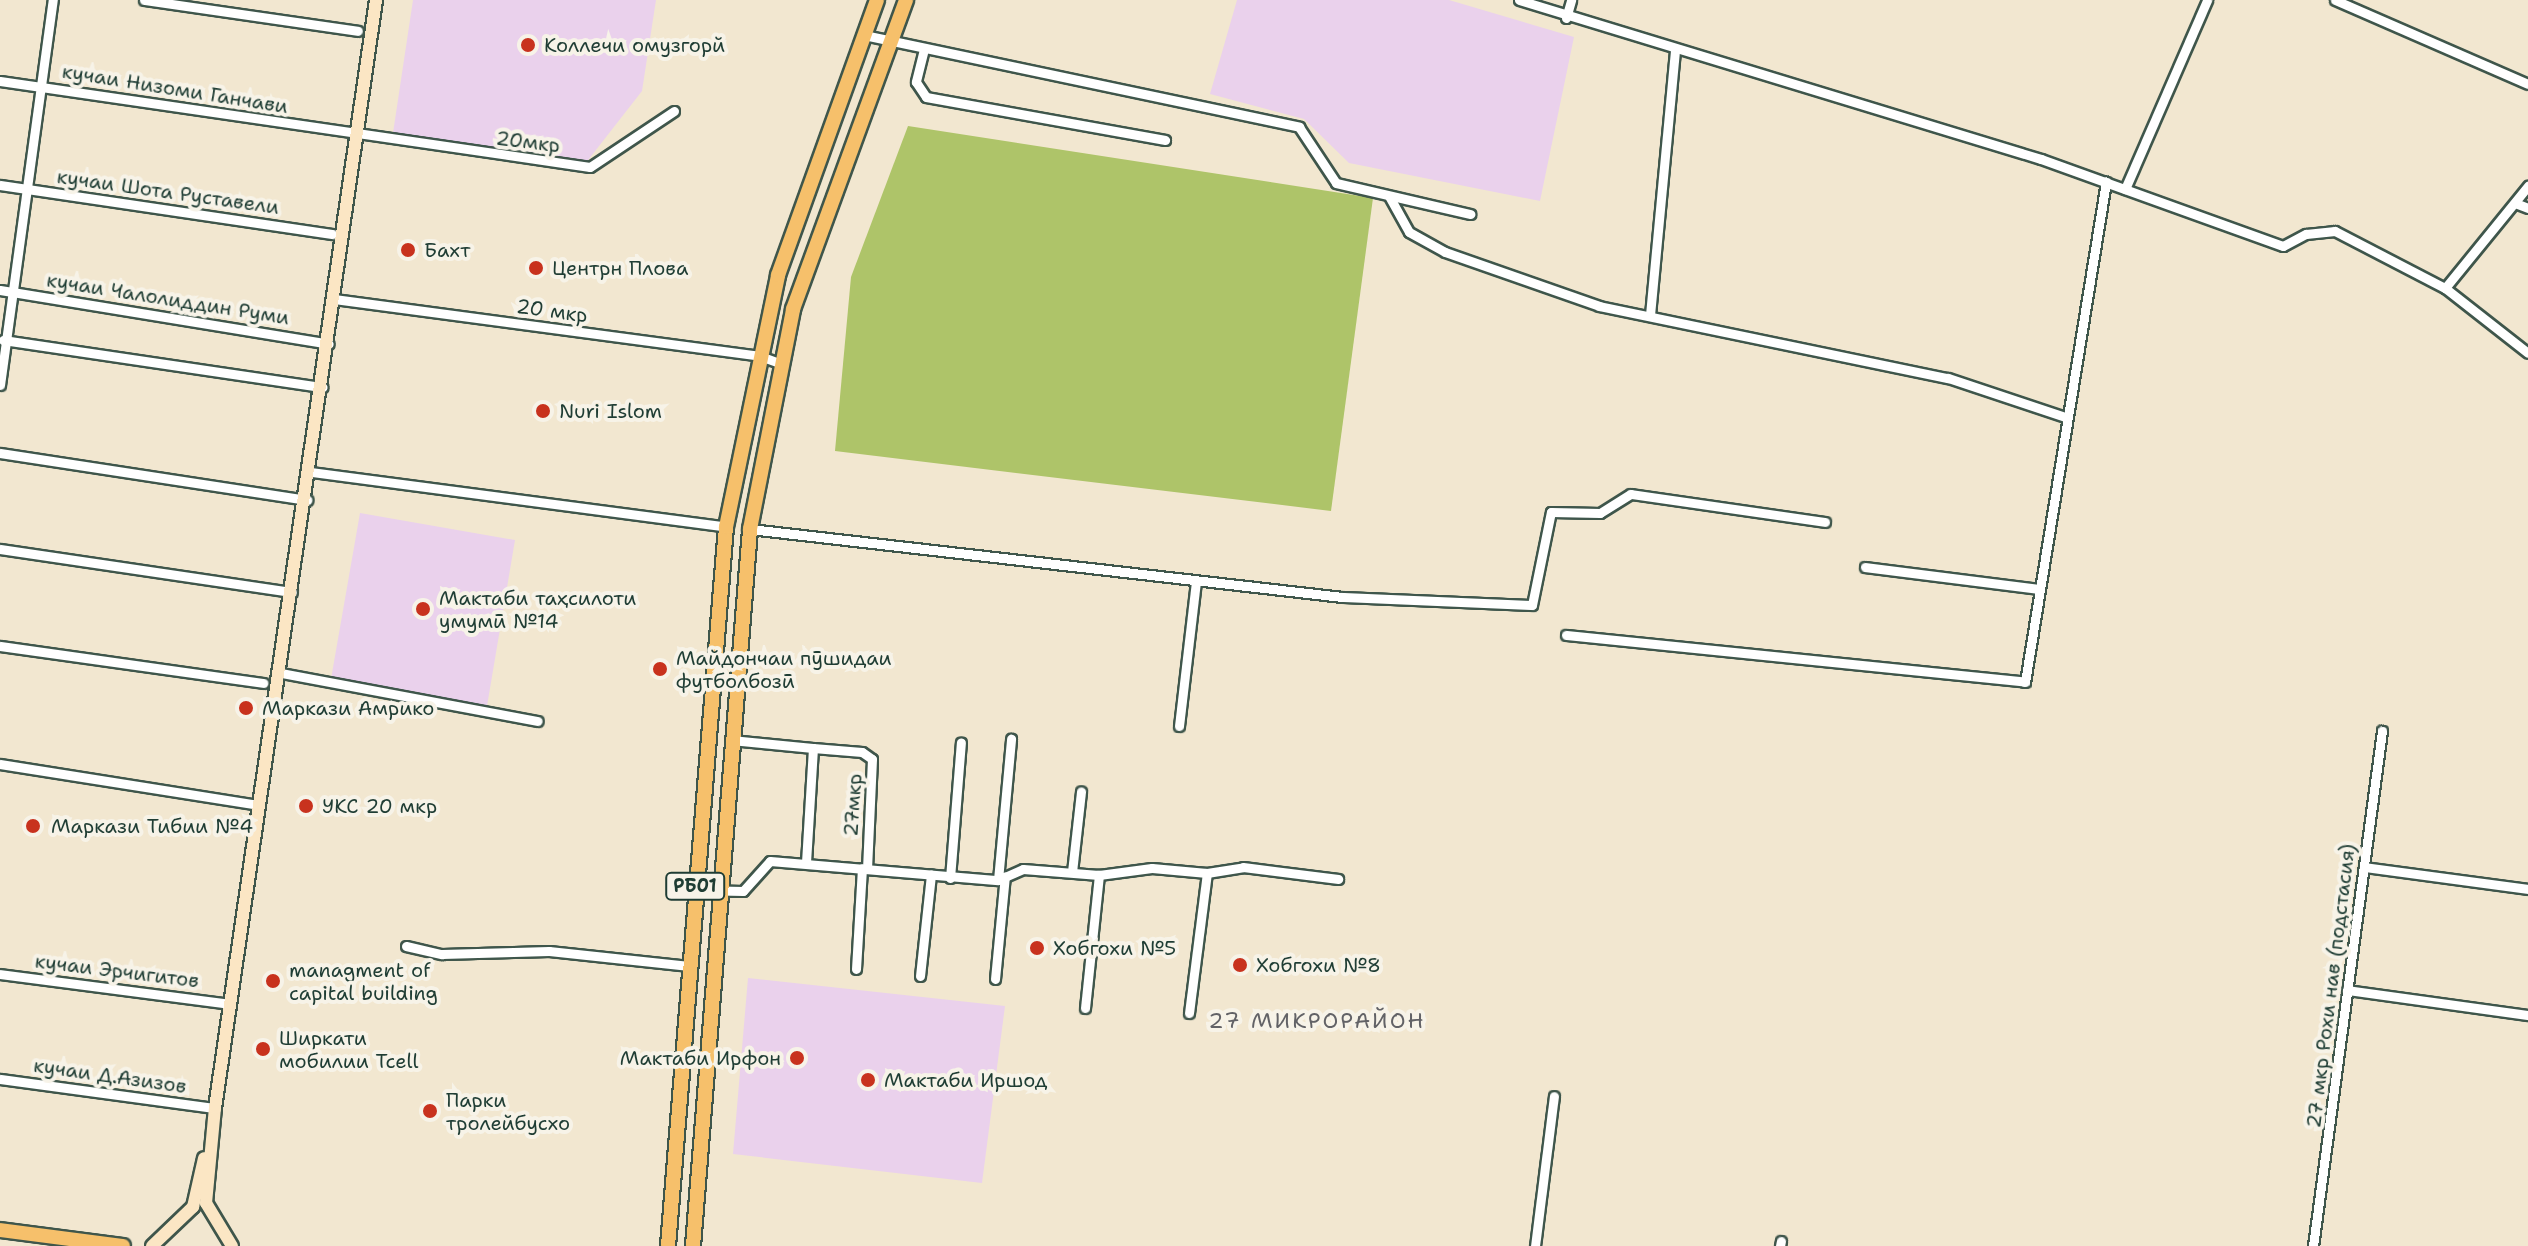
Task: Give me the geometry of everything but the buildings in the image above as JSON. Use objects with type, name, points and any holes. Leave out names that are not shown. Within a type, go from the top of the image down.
[{"type":"highway","name":"РБ01","points":[[668,1246],[726,527],[778,275],[877,0]]},
{"type":"highway","name":"РБ01","points":[[693,1246],[729,739],[750,529],[793,309],[906,0]]},
{"type":"highway","points":[[0,1230],[123,1246]]},
{"type":"main road","points":[[232,1246],[206,1203],[215,1108],[260,805],[285,674],[292,592],[337,299],[354,134],[376,0]]},
{"type":"main road","points":[[152,1246],[193,1207],[215,1108]]},
{"type":"street","points":[[0,385],[3,340],[13,292],[53,0]]},
{"type":"street","points":[[144,0],[358,31]]},
{"type":"street","points":[[1519,0],[1566,18],[2106,182],[2283,246],[2306,234],[2335,231],[2445,288],[2528,353]]},
{"type":"street","points":[[1566,18],[1571,0]]},
{"type":"street","points":[[2125,189],[2207,0]]},
{"type":"street","points":[[2335,0],[2528,84]]},
{"type":"street","points":[[864,35],[1299,127],[1336,183],[1470,214]]},
{"type":"street","points":[[924,49],[916,82],[926,97],[1165,140]]},
{"type":"street","points":[[1650,315],[1675,50]]},
{"type":"street","name":"кучаи Низоми Ганчави","points":[[0,81],[354,134]]},
{"type":"street","name":"20мкр","points":[[354,134],[590,167],[674,111]]},
{"type":"street","points":[[1566,635],[2025,682],[2065,417],[2106,182]]},
{"type":"street","name":"кучаи Шота Руставели","points":[[0,185],[332,234]]},
{"type":"street","points":[[2445,288],[2528,186]]},
{"type":"street","points":[[1389,196],[1409,232],[1445,252],[1599,306],[1948,378],[2065,417]]},
{"type":"street","points":[[2515,203],[2528,208]]},
{"type":"street","name":"кучаи Чалолиддин Руми","points":[[0,290],[329,344]]},
{"type":"street","name":"20 мкр","points":[[337,299],[760,356],[782,364]]},
{"type":"street","points":[[3,340],[323,387]]},
{"type":"street","points":[[0,453],[307,500]]},
{"type":"street","points":[[311,472],[726,527]]},
{"type":"street","points":[[750,529],[1342,597],[1532,605],[1551,512],[1600,513],[1631,494],[1825,522]]},
{"type":"street","points":[[0,549],[292,592]]},
{"type":"street","points":[[1865,567],[2039,589]]},
{"type":"street","points":[[1179,726],[1196,582]]},
{"type":"street","points":[[0,646],[263,683]]},
{"type":"street","points":[[285,674],[538,721]]},
{"type":"street","name":"27 мкр Рохи нав (подстасия)","points":[[2313,1246],[2382,731]]},
{"type":"street","name":"27мкр","points":[[729,739],[862,752],[872,759],[856,969]]},
{"type":"street","points":[[995,979],[1011,739]]},
{"type":"street","points":[[950,878],[961,742]]},
{"type":"street","points":[[806,862],[813,748]]},
{"type":"street","points":[[0,764],[260,805]]},
{"type":"street","points":[[1072,872],[1081,792]]},
{"type":"street","name":"27мкр","points":[[720,892],[743,891],[770,861],[950,878],[1001,878],[1023,869],[1099,875],[1152,868],[1207,873],[1243,867],[1338,879]]},
{"type":"street","points":[[2364,867],[2528,889]]},
{"type":"street","points":[[1189,1013],[1207,873]]},
{"type":"street","points":[[920,976],[931,875]]},
{"type":"street","points":[[1085,1008],[1099,875]]},
{"type":"street","points":[[695,890],[720,892]]},
{"type":"street","points":[[406,946],[442,954],[549,951],[689,966]]},
{"type":"street","name":"кучаи Эрчигитов","points":[[0,974],[230,1004]]},
{"type":"street","points":[[2347,990],[2528,1015]]},
{"type":"street","name":"кучаи Д.Азизов","points":[[0,1079],[215,1108]]},
{"type":"street","points":[[1535,1246],[1554,1096]]},
{"type":"shaded area","name":"Коллечи омузгорй","points":[[413,0],[656,0],[642,91],[585,164],[393,133]]},
{"type":"shaded area","points":[[1237,0],[1449,0],[1574,37],[1540,201],[1349,163],[1304,119],[1210,94]]},
{"type":"shaded area","name":"Мактаби таҳсилоти умумӣ №14","points":[[360,513],[515,540],[487,706],[331,679]]},
{"type":"shaded area","name":"Мактаби Иршод","points":[[748,978],[1005,1006],[982,1183],[733,1154]]},
{"type":"green space","points":[[908,126],[1373,198],[1331,511],[835,451],[851,277]]},
{"type":"place","name":"Коллечи омузгорй","points":[[528,45]]},
{"type":"place","name":"Бахт","points":[[408,250]]},
{"type":"place","name":"Центрн Плова","points":[[536,268]]},
{"type":"place","name":"Nuri Islom","points":[[543,411]]},
{"type":"place","name":"Мактаби таҳсилоти умумӣ №14","points":[[423,609]]},
{"type":"place","name":"Майдончаи пӯшидаи футболбозӣ","points":[[660,669]]},
{"type":"place","name":"Маркази Амрико","points":[[246,708]]},
{"type":"place","name":"УКС 20 мкр","points":[[306,806]]},
{"type":"place","name":"Маркази Тибии №4","points":[[33,826]]},
{"type":"place","name":"Хобгохи №5","points":[[1037,948]]},
{"type":"place","name":"Хобгохи №8","points":[[1240,965]]},
{"type":"place","name":"managment of capital building","points":[[273,981]]},
{"type":"place","name":"Ширкати мобилии Tcell","points":[[263,1049]]},
{"type":"place","name":"Мактаби Ирфон","points":[[797,1058]]},
{"type":"place","name":"Мактаби Иршод","points":[[868,1080]]},
{"type":"place","name":"Парки тролейбусхо","points":[[430,1111]]},
{"type":"district","name":"27 МИКРОРАЙОН","points":[[1317,1021]]}]
